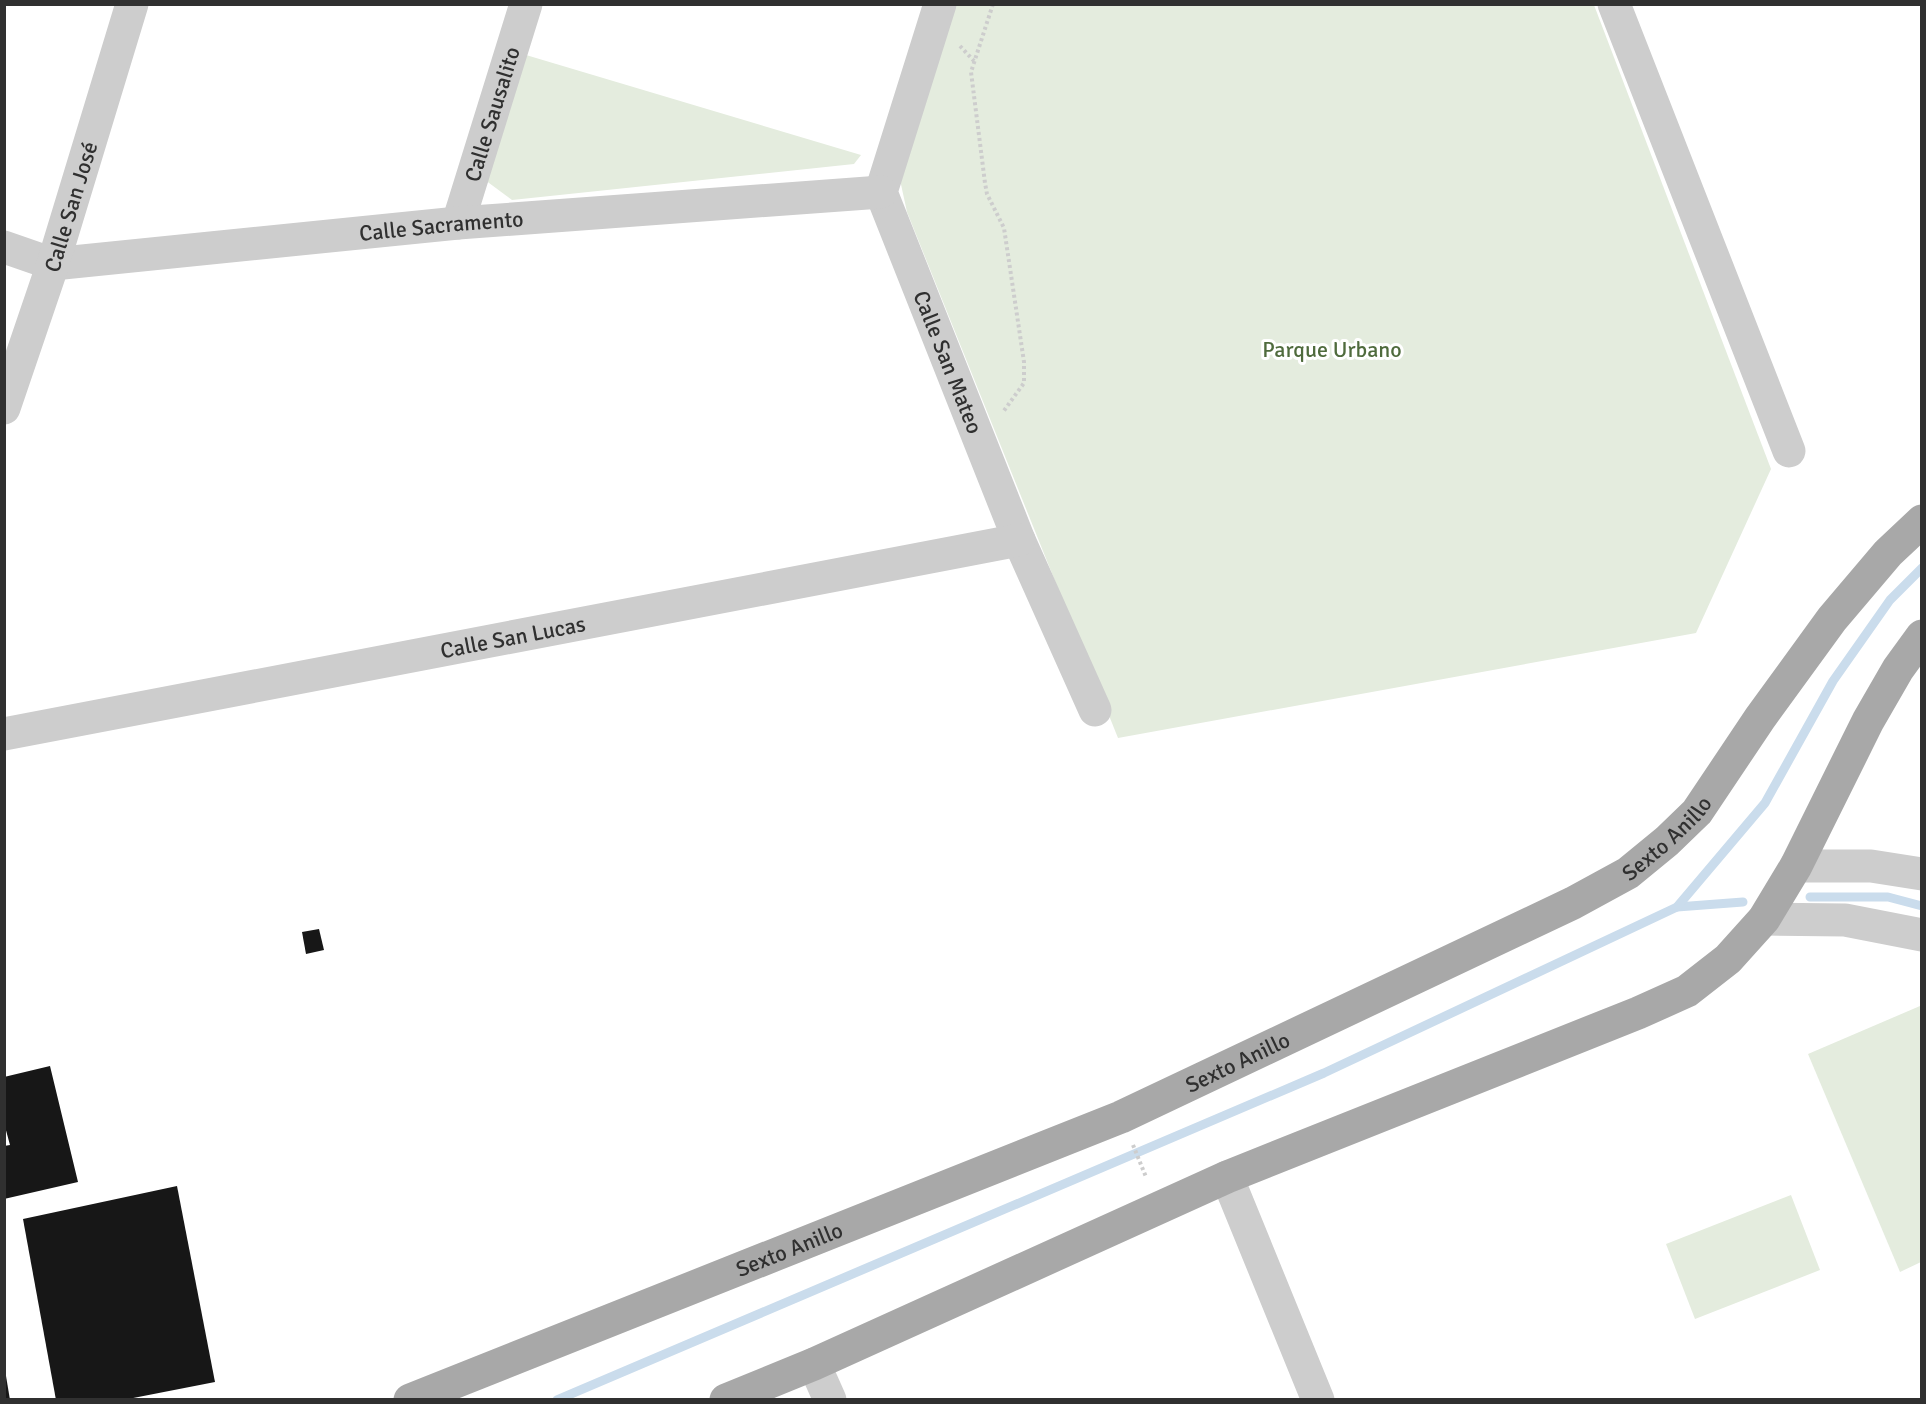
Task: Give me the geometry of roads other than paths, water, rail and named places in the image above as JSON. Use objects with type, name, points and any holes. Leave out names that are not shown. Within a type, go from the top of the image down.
[{"type":"main road","name":"Sexto Anillo","points":[[410,1400],[1121,1117],[1573,903],[1628,873],[1667,841],[1697,812],[1760,718],[1832,619],[1888,553],[1922,521]]},
{"type":"main road","points":[[726,1400],[814,1364],[1227,1177],[1638,1013],[1687,991],[1728,959],[1764,919],[1796,866],[1868,722],[1898,669],[1922,636]]},
{"type":"street","name":"Calle San José","points":[[4,408],[53,264],[132,4]]},
{"type":"street","name":"Calle Sausalito","points":[[458,223],[526,4]]},
{"type":"street","points":[[881,192],[940,4]]},
{"type":"street","points":[[1614,4],[1789,451]]},
{"type":"street","name":"Calle Sacramento","points":[[4,247],[53,264],[458,223],[881,192]]},
{"type":"street","name":"Calle San Mateo","points":[[881,192],[1019,540],[1095,710]]},
{"type":"street","name":"Calle San Lucas","points":[[4,734],[1019,540]]},
{"type":"street","points":[[1796,866],[1871,866],[1922,874]]},
{"type":"street","points":[[1764,919],[1845,920],[1922,935]]},
{"type":"street","points":[[1227,1177],[1318,1400]]},
{"type":"street","points":[[814,1364],[830,1400]]},
{"type":"waterway","points":[[557,1400],[1324,1073],[1677,907],[1765,803],[1833,681],[1890,600],[1922,568]]},
{"type":"waterway","points":[[1810,897],[1888,897],[1922,906]]},
{"type":"waterway","points":[[1677,907],[1743,902]]},
{"type":"park label","name":"Parque Urbano","points":[[1332,349]]}]
